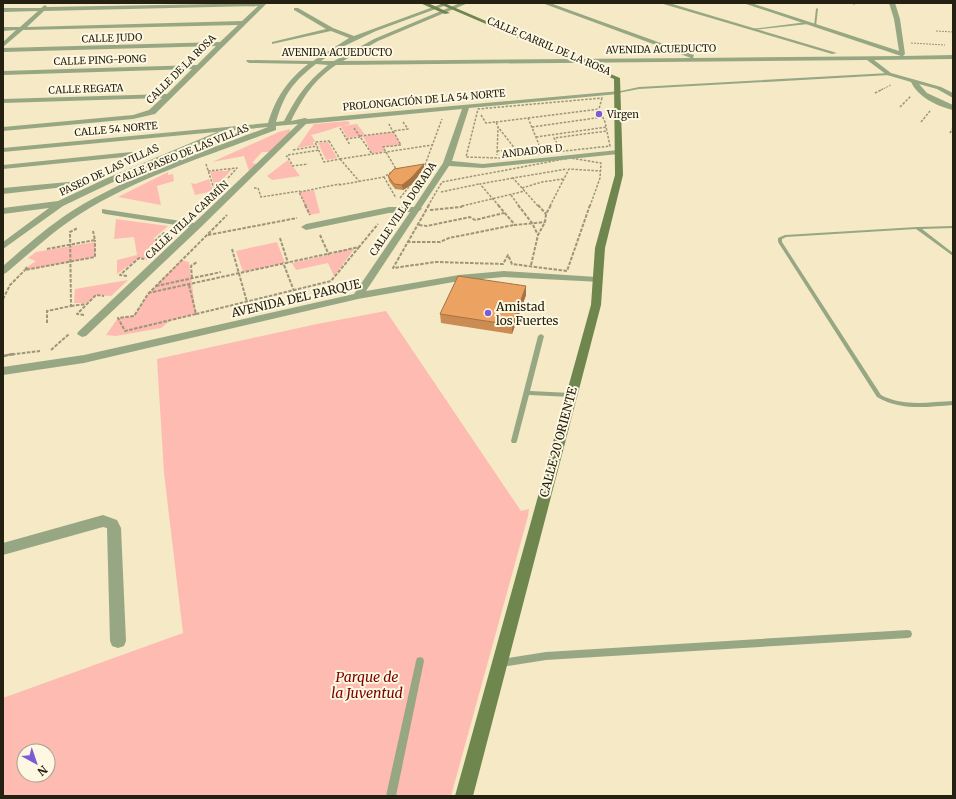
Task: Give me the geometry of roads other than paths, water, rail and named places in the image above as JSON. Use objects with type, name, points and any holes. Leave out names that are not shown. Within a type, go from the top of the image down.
[{"type":"main road","name":"CALLE CARRIL DE LA ROSA","points":[[423,3],[432,7],[446,6],[617,78],[614,86]]},
{"type":"main road","name":"CALLE CARRIL DE LA ROSA","points":[[446,6],[514,42]]},
{"type":"main road","name":"CALLE CARRIL DE LA ROSA","points":[[542,54],[575,69]]},
{"type":"main road","name":"CALLE 20 ORIENTE","points":[[464,796],[596,305],[600,248],[610,217],[619,175],[614,86]]},
{"type":"street","points":[[14,15],[29,3]]},
{"type":"street","points":[[3,45],[50,3]]},
{"type":"street","points":[[287,122],[301,94],[313,81],[336,63],[370,44],[446,6],[465,3]]},
{"type":"street","points":[[545,3],[698,58]]},
{"type":"street","points":[[663,3],[846,57]]},
{"type":"street","points":[[746,3],[904,56]]},
{"type":"street","points":[[892,3],[897,19],[900,42],[904,56]]},
{"type":"street","points":[[3,10],[161,9],[263,4]]},
{"type":"street","name":"CALLE DE LA ROSA","points":[[3,129],[144,116],[152,112],[169,96],[263,4]]},
{"type":"street","points":[[272,123],[284,90],[313,63],[340,44],[352,38],[432,7]]},
{"type":"street","points":[[296,9],[331,29],[370,44]]},
{"type":"street","points":[[3,25],[9,20]]},
{"type":"street","points":[[3,29],[149,23],[244,23]]},
{"type":"street","points":[[274,43],[331,29]]},
{"type":"street","name":"CALLE JUDO","points":[[3,50],[221,44]]},
{"type":"street","points":[[867,57],[889,74],[915,84],[939,88],[953,88]]},
{"type":"street","name":"AVENIDA ACUEDUCTO","points":[[249,61],[336,63],[698,58],[953,57]]},
{"type":"street","name":"CALLE PING-PONG","points":[[3,74],[198,67]]},
{"type":"street","points":[[915,84],[924,94],[953,108]]},
{"type":"street","name":"PROLONGACIÓN DE LA 54 NORTE","points":[[232,128],[305,120],[466,107],[614,86]]},
{"type":"street","points":[[939,88],[953,96]]},
{"type":"street","name":"CALLE REGATA","points":[[3,101],[169,96]]},
{"type":"street","name":"CALLE VILLA DORADA","points":[[358,296],[422,209],[447,163],[466,107]]},
{"type":"street","name":"CALLE VILLA CARMÍN","points":[[82,334],[197,226],[298,129],[305,120]]},
{"type":"street","name":"CALLE PASEO DE LAS VILLAS","points":[[86,207],[134,183],[287,122]]},
{"type":"street","name":"PASEO DE LAS VILLAS","points":[[3,246],[60,204],[108,180],[232,128]]},
{"type":"street","name":"CALLE 54 NORTE","points":[[3,150],[232,128]]},
{"type":"street","name":"ANDADOR D","points":[[447,163],[483,166],[618,152]]},
{"type":"street","points":[[3,166],[131,154]]},
{"type":"street","points":[[3,191],[79,184]]},
{"type":"street","points":[[3,210],[60,204],[86,207]]},
{"type":"street","name":"PASEO DE LAS VILLAS","points":[[3,271],[43,238],[86,207]]},
{"type":"street","points":[[306,227],[389,210],[422,209]]},
{"type":"street","points":[[105,210],[197,226]]},
{"type":"street","name":"AVENIDA DEL PARQUE","points":[[3,371],[84,359],[358,296],[452,279],[482,276],[540,275],[597,280]]},
{"type":"street","points":[[3,549],[103,521],[112,524],[114,528],[118,641]]},
{"type":"lane","points":[[815,26],[817,9]]},
{"type":"lane","points":[[752,29],[807,23]]},
{"type":"lane","points":[[614,86],[639,88],[889,74]]},
{"type":"lane","points":[[953,227],[785,236],[780,238],[780,242],[879,396],[888,402],[898,404],[953,403]]},
{"type":"lane","points":[[917,228],[953,255]]},
{"type":"lane","points":[[514,441],[541,336]]},
{"type":"lane","points":[[527,393],[571,395]]},
{"type":"lane","points":[[500,664],[546,656],[908,634]]},
{"type":"lane","points":[[392,796],[420,661]]},
{"type":"place","name":"Virgen","points":[[599,114]]},
{"type":"place","name":"Amistad los Fuertes","points":[[488,313]]},
{"type":"park label","name":"Parque de la Juventud","points":[[367,686]]}]
